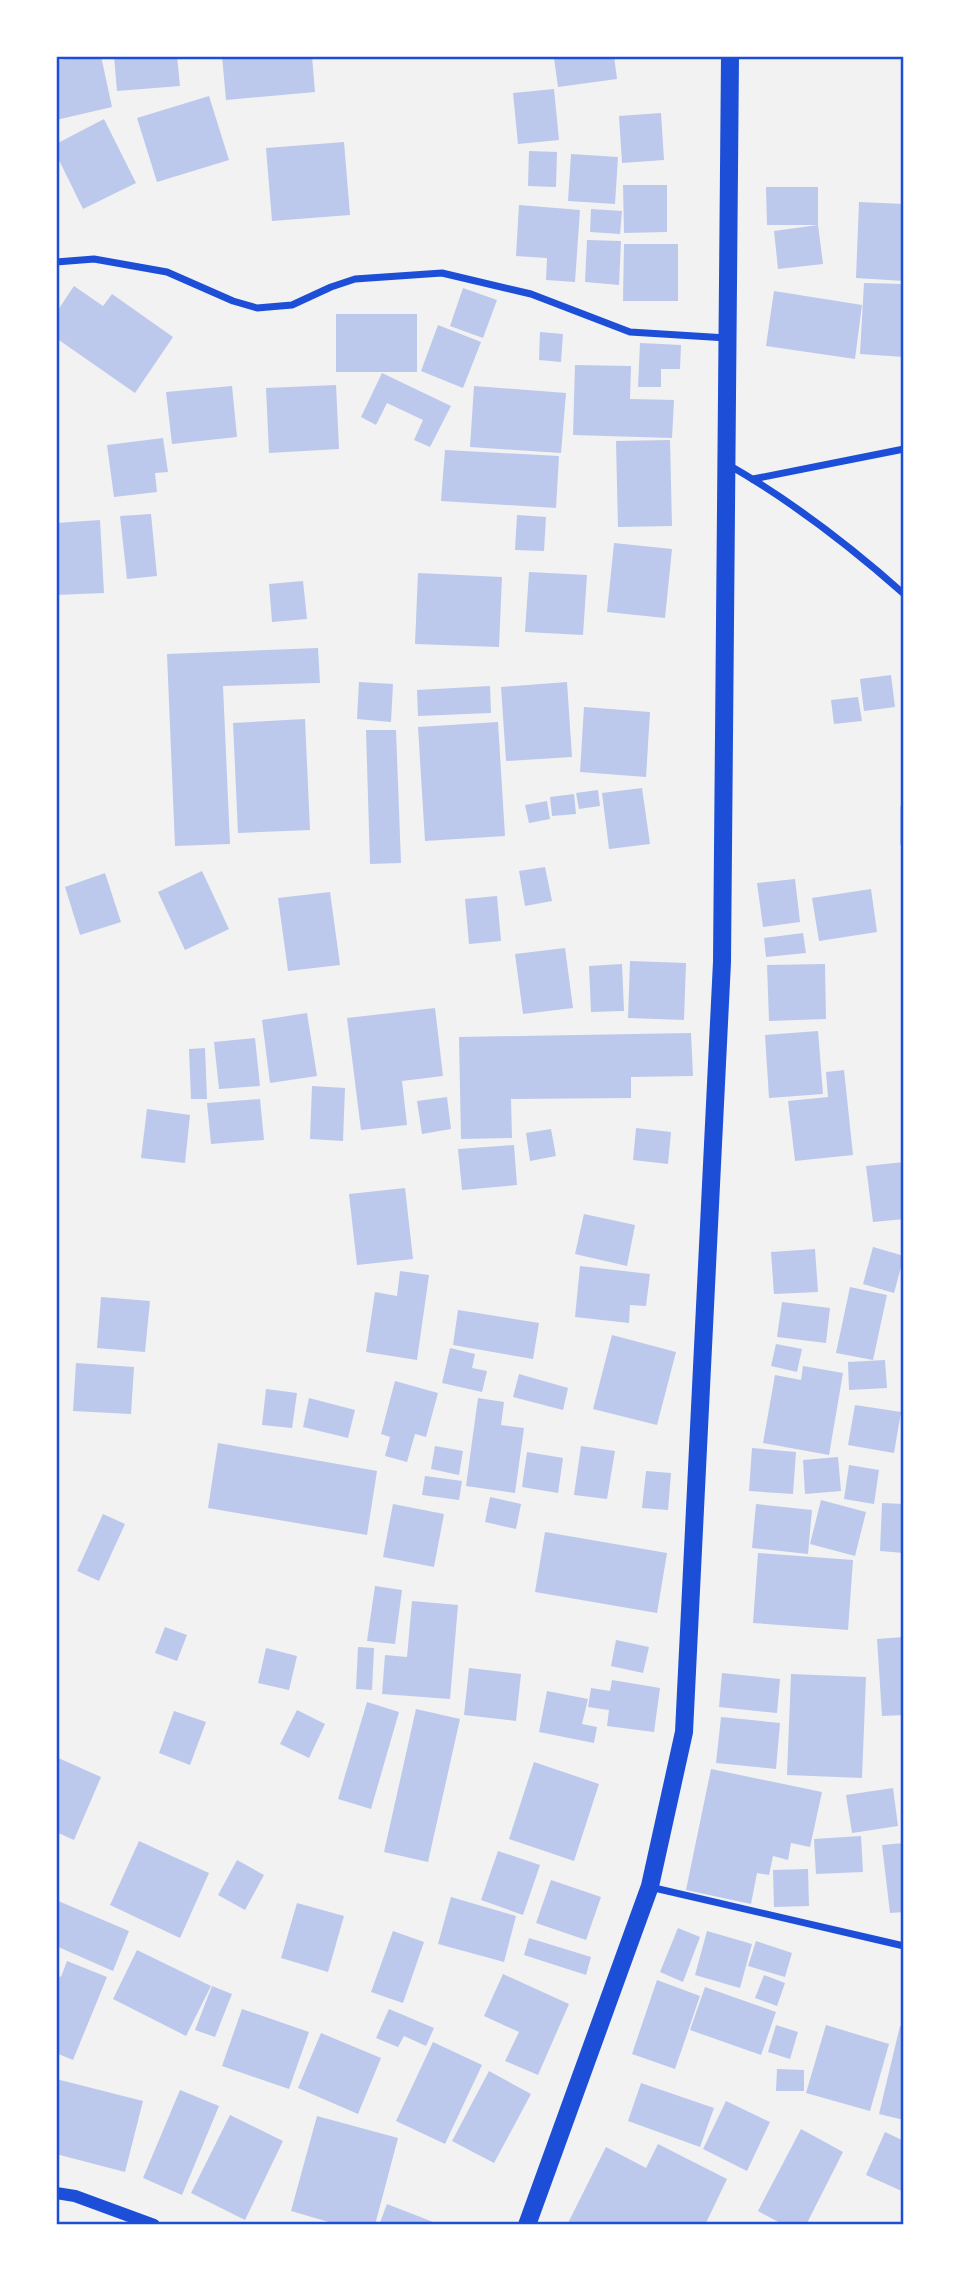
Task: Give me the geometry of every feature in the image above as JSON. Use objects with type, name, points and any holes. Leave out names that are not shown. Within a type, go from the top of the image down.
[{"type":"main road","points":[[515,2225],[530,2219],[649,1886],[684,1732],[722,962],[730,56]]},
{"type":"street","points":[[56,262],[94,259],[167,272],[233,301],[257,308],[292,305],[355,279],[442,273],[531,294],[630,332],[727,338]]},
{"type":"street","points":[[753,479],[904,449]]},
{"type":"street","points":[[726,464],[753,479],[860,555],[904,594]]},
{"type":"street","points":[[649,1886],[904,1946]]},
{"type":"street","points":[[56,2193],[75,2196],[154,2225]]},
{"type":"building","points":[[80,56],[101,56],[112,107],[56,120],[56,61]]},
{"type":"building","points":[[114,56],[177,56],[180,86],[117,91]]},
{"type":"building","points":[[222,56],[312,56],[315,92],[226,100]]},
{"type":"building","points":[[614,56],[617,79],[558,87],[554,58]]},
{"type":"building","points":[[554,89],[559,140],[518,144],[513,93]]},
{"type":"building","points":[[209,96],[229,160],[157,182],[137,118]]},
{"type":"building","points":[[661,113],[664,160],[622,163],[619,116]]},
{"type":"building","points":[[104,119],[136,183],[83,209],[56,154],[56,144]]},
{"type":"building","points":[[344,142],[350,215],[272,221],[266,148]]},
{"type":"building","points":[[529,151],[557,152],[556,187],[528,186]]},
{"type":"building","points":[[571,154],[618,157],[615,204],[568,201]]},
{"type":"building","points":[[623,185],[667,185],[667,232],[624,233]]},
{"type":"building","points":[[766,187],[818,187],[818,225],[767,225]]},
{"type":"building","points":[[859,202],[904,204],[904,281],[856,278]]},
{"type":"building","points":[[519,205],[580,210],[575,282],[546,280],[547,258],[516,256]]},
{"type":"building","points":[[591,209],[622,211],[620,234],[590,232]]},
{"type":"building","points":[[818,225],[823,264],[778,269],[774,231]]},
{"type":"building","points":[[587,240],[621,241],[619,285],[585,282]]},
{"type":"building","points":[[624,244],[678,244],[678,301],[623,301]]},
{"type":"building","points":[[864,283],[904,284],[904,357],[860,354]]},
{"type":"building","points":[[74,286],[103,306],[112,294],[173,337],[135,393],[56,338],[56,313]]},
{"type":"building","points":[[463,288],[497,300],[483,338],[450,326]]},
{"type":"building","points":[[774,291],[862,305],[855,359],[766,346]]},
{"type":"building","points":[[336,314],[417,314],[417,372],[336,372]]},
{"type":"building","points":[[438,325],[481,342],[463,388],[421,371]]},
{"type":"building","points":[[540,332],[563,334],[561,362],[539,360]]},
{"type":"building","points":[[640,343],[681,345],[680,369],[661,369],[661,387],[638,387]]},
{"type":"building","points":[[575,365],[631,366],[630,399],[674,400],[672,438],[573,435]]},
{"type":"building","points":[[382,373],[451,406],[430,447],[414,440],[423,420],[387,403],[376,425],[361,417]]},
{"type":"building","points":[[336,385],[339,449],[269,453],[266,388]]},
{"type":"building","points":[[232,386],[237,437],[172,444],[166,392]]},
{"type":"building","points":[[474,386],[566,393],[561,453],[470,447]]},
{"type":"building","points":[[163,438],[168,472],[155,473],[157,492],[114,497],[107,445]]},
{"type":"building","points":[[670,440],[672,526],[618,527],[616,441]]},
{"type":"building","points":[[445,450],[559,456],[556,508],[441,501]]},
{"type":"building","points":[[151,514],[157,576],[127,579],[120,516]]},
{"type":"building","points":[[517,515],[546,517],[544,551],[515,550]]},
{"type":"building","points":[[100,520],[104,593],[56,595],[56,523]]},
{"type":"building","points":[[614,543],[672,549],[665,618],[607,612]]},
{"type":"building","points":[[529,572],[587,575],[583,635],[525,632]]},
{"type":"building","points":[[418,573],[502,577],[499,647],[415,644]]},
{"type":"building","points":[[303,581],[307,619],[272,622],[269,584]]},
{"type":"building","points":[[318,648],[320,683],[223,686],[230,844],[175,846],[167,654]]},
{"type":"building","points":[[891,675],[895,707],[864,711],[860,679]]},
{"type":"building","points":[[359,682],[393,684],[391,722],[357,719]]},
{"type":"building","points":[[567,682],[572,757],[506,761],[501,687]]},
{"type":"building","points":[[490,686],[491,713],[418,716],[417,690]]},
{"type":"building","points":[[858,697],[862,721],[834,724],[831,700]]},
{"type":"building","points":[[584,707],[650,712],[646,777],[580,772]]},
{"type":"building","points":[[305,719],[310,830],[238,833],[233,723]]},
{"type":"building","points":[[498,722],[505,836],[425,841],[418,727]]},
{"type":"building","points":[[366,730],[396,730],[401,863],[370,864]]},
{"type":"building","points":[[642,788],[650,844],[609,849],[602,793]]},
{"type":"building","points":[[598,790],[600,806],[579,809],[576,793]]},
{"type":"building","points":[[574,794],[576,814],[552,816],[550,797]]},
{"type":"building","points":[[547,801],[550,819],[529,823],[525,805]]},
{"type":"building","points":[[900,806],[904,806],[904,845],[900,845]]},
{"type":"building","points":[[545,867],[552,901],[525,906],[519,871]]},
{"type":"building","points":[[202,871],[229,929],[185,950],[158,892]]},
{"type":"building","points":[[105,873],[121,922],[80,935],[65,887]]},
{"type":"building","points":[[795,879],[800,922],[763,927],[757,883]]},
{"type":"building","points":[[871,889],[877,932],[819,941],[812,898]]},
{"type":"building","points":[[330,892],[340,965],[288,971],[278,898]]},
{"type":"building","points":[[497,896],[501,941],[469,944],[465,899]]},
{"type":"building","points":[[803,933],[806,953],[766,957],[764,938]]},
{"type":"building","points":[[565,948],[573,1008],[523,1014],[515,954]]},
{"type":"building","points":[[630,961],[686,963],[684,1020],[628,1018]]},
{"type":"building","points":[[622,964],[624,1011],[591,1012],[589,966]]},
{"type":"building","points":[[825,964],[826,1019],[769,1021],[767,965]]},
{"type":"building","points":[[435,1008],[443,1076],[402,1081],[407,1125],[361,1130],[347,1018]]},
{"type":"building","points":[[307,1013],[317,1076],[270,1083],[262,1020]]},
{"type":"building","points":[[818,1031],[823,1094],[769,1098],[765,1035]]},
{"type":"building","points":[[691,1033],[693,1076],[631,1077],[631,1098],[511,1099],[512,1138],[461,1139],[459,1037]]},
{"type":"building","points":[[255,1038],[260,1086],[219,1089],[214,1042]]},
{"type":"building","points":[[205,1048],[207,1099],[191,1099],[189,1049]]},
{"type":"building","points":[[844,1070],[853,1155],[795,1161],[788,1101],[828,1097],[826,1072]]},
{"type":"building","points":[[312,1086],[345,1088],[343,1141],[310,1139]]},
{"type":"building","points":[[447,1097],[451,1129],[422,1134],[417,1101]]},
{"type":"building","points":[[260,1099],[264,1140],[211,1144],[207,1103]]},
{"type":"building","points":[[147,1109],[190,1115],[185,1163],[141,1158]]},
{"type":"building","points":[[636,1128],[671,1132],[668,1164],[633,1160]]},
{"type":"building","points":[[551,1129],[556,1156],[530,1161],[526,1133]]},
{"type":"building","points":[[514,1145],[517,1185],[462,1190],[458,1149]]},
{"type":"building","points":[[904,1162],[904,1219],[873,1222],[866,1166]]},
{"type":"building","points":[[405,1188],[413,1259],[357,1265],[349,1194]]},
{"type":"building","points":[[584,1214],[635,1225],[627,1266],[575,1254]]},
{"type":"building","points":[[873,1247],[904,1256],[894,1293],[863,1284]]},
{"type":"building","points":[[815,1249],[818,1292],[774,1294],[771,1252]]},
{"type":"building","points":[[580,1266],[650,1274],[646,1306],[630,1305],[629,1323],[575,1317]]},
{"type":"building","points":[[400,1271],[429,1275],[417,1360],[366,1352],[375,1292],[397,1296]]},
{"type":"building","points":[[850,1287],[887,1295],[873,1360],[836,1353]]},
{"type":"building","points":[[101,1297],[150,1301],[145,1352],[97,1348]]},
{"type":"building","points":[[782,1302],[830,1308],[826,1343],[777,1337]]},
{"type":"building","points":[[458,1310],[539,1323],[533,1359],[453,1345]]},
{"type":"building","points":[[612,1335],[676,1352],[657,1425],[593,1409]]},
{"type":"building","points":[[776,1344],[802,1349],[797,1372],[771,1366]]},
{"type":"building","points":[[450,1348],[475,1354],[472,1368],[487,1371],[482,1392],[442,1383]]},
{"type":"building","points":[[885,1360],[887,1388],[849,1390],[848,1362]]},
{"type":"building","points":[[76,1363],[134,1367],[131,1414],[73,1411]]},
{"type":"building","points":[[803,1366],[843,1373],[829,1455],[763,1443],[775,1375],[801,1380]]},
{"type":"building","points":[[519,1374],[568,1388],[563,1410],[513,1397]]},
{"type":"building","points":[[395,1381],[438,1393],[426,1437],[415,1434],[407,1462],[385,1456],[390,1437],[381,1434]]},
{"type":"building","points":[[266,1389],[297,1393],[292,1428],[262,1425]]},
{"type":"building","points":[[309,1398],[355,1410],[348,1438],[303,1427]]},
{"type":"building","points":[[478,1398],[504,1402],[501,1425],[524,1428],[515,1493],[466,1486]]},
{"type":"building","points":[[855,1405],[901,1412],[894,1453],[848,1445]]},
{"type":"building","points":[[218,1443],[377,1471],[367,1535],[208,1508]]},
{"type":"building","points":[[435,1446],[463,1451],[459,1475],[431,1469]]},
{"type":"building","points":[[581,1446],[615,1451],[607,1499],[574,1495]]},
{"type":"building","points":[[752,1448],[796,1452],[793,1494],[749,1491]]},
{"type":"building","points":[[527,1452],[563,1458],[558,1493],[522,1487]]},
{"type":"building","points":[[838,1457],[841,1491],[805,1494],[803,1460]]},
{"type":"building","points":[[849,1465],[879,1470],[874,1504],[844,1499]]},
{"type":"building","points":[[646,1471],[671,1473],[668,1510],[642,1508]]},
{"type":"building","points":[[425,1476],[462,1481],[459,1500],[422,1495]]},
{"type":"building","points":[[490,1497],[521,1504],[516,1529],[485,1522]]},
{"type":"building","points":[[821,1500],[866,1512],[855,1556],[810,1544]]},
{"type":"building","points":[[882,1503],[904,1504],[904,1553],[880,1551]]},
{"type":"building","points":[[393,1504],[444,1514],[434,1567],[383,1557]]},
{"type":"building","points":[[756,1504],[812,1510],[808,1554],[752,1548]]},
{"type":"building","points":[[103,1514],[125,1524],[99,1581],[77,1571]]},
{"type":"building","points":[[545,1532],[667,1553],[657,1613],[535,1592]]},
{"type":"building","points":[[758,1553],[853,1560],[848,1630],[753,1623]]},
{"type":"building","points":[[901,1561],[904,1561],[904,1588],[902,1588]]},
{"type":"building","points":[[375,1586],[402,1590],[395,1644],[367,1641]]},
{"type":"building","points":[[412,1601],[458,1605],[450,1699],[382,1694],[385,1655],[407,1657]]},
{"type":"building","points":[[165,1627],[187,1635],[177,1661],[155,1653]]},
{"type":"building","points":[[904,1637],[904,1715],[882,1716],[877,1639]]},
{"type":"building","points":[[616,1640],[649,1647],[643,1673],[611,1666]]},
{"type":"building","points":[[358,1647],[374,1648],[372,1690],[356,1689]]},
{"type":"building","points":[[266,1648],[297,1656],[289,1690],[258,1683]]},
{"type":"building","points":[[469,1668],[521,1674],[516,1721],[464,1715]]},
{"type":"building","points":[[722,1673],[780,1679],[777,1713],[719,1707]]},
{"type":"building","points":[[791,1674],[866,1677],[862,1778],[787,1775]]},
{"type":"building","points":[[612,1680],[660,1688],[654,1732],[607,1726],[609,1710],[588,1707],[591,1688],[610,1691]]},
{"type":"building","points":[[547,1691],[588,1699],[582,1724],[597,1727],[594,1743],[539,1732]]},
{"type":"building","points":[[367,1702],[399,1712],[371,1809],[338,1799]]},
{"type":"building","points":[[416,1709],[460,1719],[428,1862],[384,1852]]},
{"type":"building","points":[[297,1710],[325,1724],[309,1758],[280,1744]]},
{"type":"building","points":[[174,1711],[206,1722],[190,1765],[159,1753]]},
{"type":"building","points":[[721,1717],[780,1723],[776,1769],[716,1763]]},
{"type":"building","points":[[56,1757],[101,1777],[74,1840],[56,1832]]},
{"type":"building","points":[[534,1762],[599,1784],[574,1861],[509,1839]]},
{"type":"building","points":[[711,1769],[822,1792],[810,1847],[791,1843],[788,1860],[773,1856],[769,1875],[757,1873],[751,1904],[686,1890]]},
{"type":"building","points":[[893,1788],[898,1826],[852,1833],[846,1795]]},
{"type":"building","points":[[861,1836],[863,1872],[816,1874],[814,1839]]},
{"type":"building","points":[[139,1841],[209,1873],[180,1938],[110,1905]]},
{"type":"building","points":[[904,1843],[904,1912],[890,1913],[882,1845]]},
{"type":"building","points":[[498,1851],[540,1865],[523,1915],[481,1900]]},
{"type":"building","points":[[237,1860],[264,1875],[245,1910],[218,1895]]},
{"type":"building","points":[[808,1869],[809,1906],[774,1907],[773,1870]]},
{"type":"building","points":[[551,1880],[601,1897],[586,1940],[536,1923]]},
{"type":"building","points":[[451,1897],[516,1916],[504,1962],[438,1944]]},
{"type":"building","points":[[56,1900],[129,1931],[113,1971],[56,1946]]},
{"type":"building","points":[[297,1903],[344,1916],[328,1972],[281,1958]]},
{"type":"building","points":[[678,1928],[700,1937],[683,1982],[660,1972]]},
{"type":"building","points":[[393,1931],[424,1942],[403,2003],[371,1992]]},
{"type":"building","points":[[707,1931],[752,1944],[740,1988],[695,1975]]},
{"type":"building","points":[[529,1938],[591,1957],[586,1975],[524,1955]]},
{"type":"building","points":[[756,1941],[792,1953],[785,1977],[748,1966]]},
{"type":"building","points":[[137,1950],[211,1986],[186,2036],[113,1999]]},
{"type":"building","points":[[67,1961],[107,1977],[73,2060],[56,2053],[56,1975],[61,1977]]},
{"type":"building","points":[[503,1974],[569,2004],[538,2075],[505,2061],[519,2032],[484,2016]]},
{"type":"building","points":[[764,1975],[785,1983],[777,2006],[755,1998]]},
{"type":"building","points":[[657,1980],[700,1996],[675,2069],[632,2054]]},
{"type":"building","points":[[212,1986],[232,1994],[215,2037],[195,2030]]},
{"type":"building","points":[[705,1987],[776,2012],[761,2055],[690,2030]]},
{"type":"building","points":[[242,2009],[309,2032],[289,2089],[222,2066]]},
{"type":"building","points":[[389,2009],[434,2028],[426,2046],[404,2036],[398,2047],[376,2038]]},
{"type":"building","points":[[776,2025],[798,2032],[790,2059],[768,2052]]},
{"type":"building","points":[[826,2025],[889,2044],[870,2111],[806,2093]]},
{"type":"building","points":[[900,2026],[904,2027],[904,2120],[879,2114]]},
{"type":"building","points":[[321,2033],[381,2058],[358,2114],[298,2088]]},
{"type":"building","points":[[433,2042],[482,2065],[445,2144],[396,2121]]},
{"type":"building","points":[[777,2069],[804,2070],[804,2091],[776,2091]]},
{"type":"building","points":[[489,2071],[531,2094],[494,2163],[452,2141]]},
{"type":"building","points":[[56,2079],[143,2101],[125,2172],[56,2154]]},
{"type":"building","points":[[641,2083],[714,2108],[700,2147],[628,2121]]},
{"type":"building","points":[[180,2090],[219,2106],[182,2195],[143,2178]]},
{"type":"building","points":[[726,2101],[770,2122],[747,2171],[703,2149]]},
{"type":"building","points":[[230,2115],[283,2141],[245,2220],[191,2193]]},
{"type":"building","points":[[317,2116],[398,2138],[375,2225],[339,2225],[291,2211]]},
{"type":"building","points":[[801,2129],[843,2152],[806,2225],[784,2225],[758,2211]]},
{"type":"building","points":[[885,2132],[904,2141],[904,2192],[866,2175]]},
{"type":"building","points":[[658,2144],[727,2179],[705,2225],[568,2223],[606,2147],[646,2168]]},
{"type":"building","points":[[387,2204],[441,2225],[379,2225]]}]
